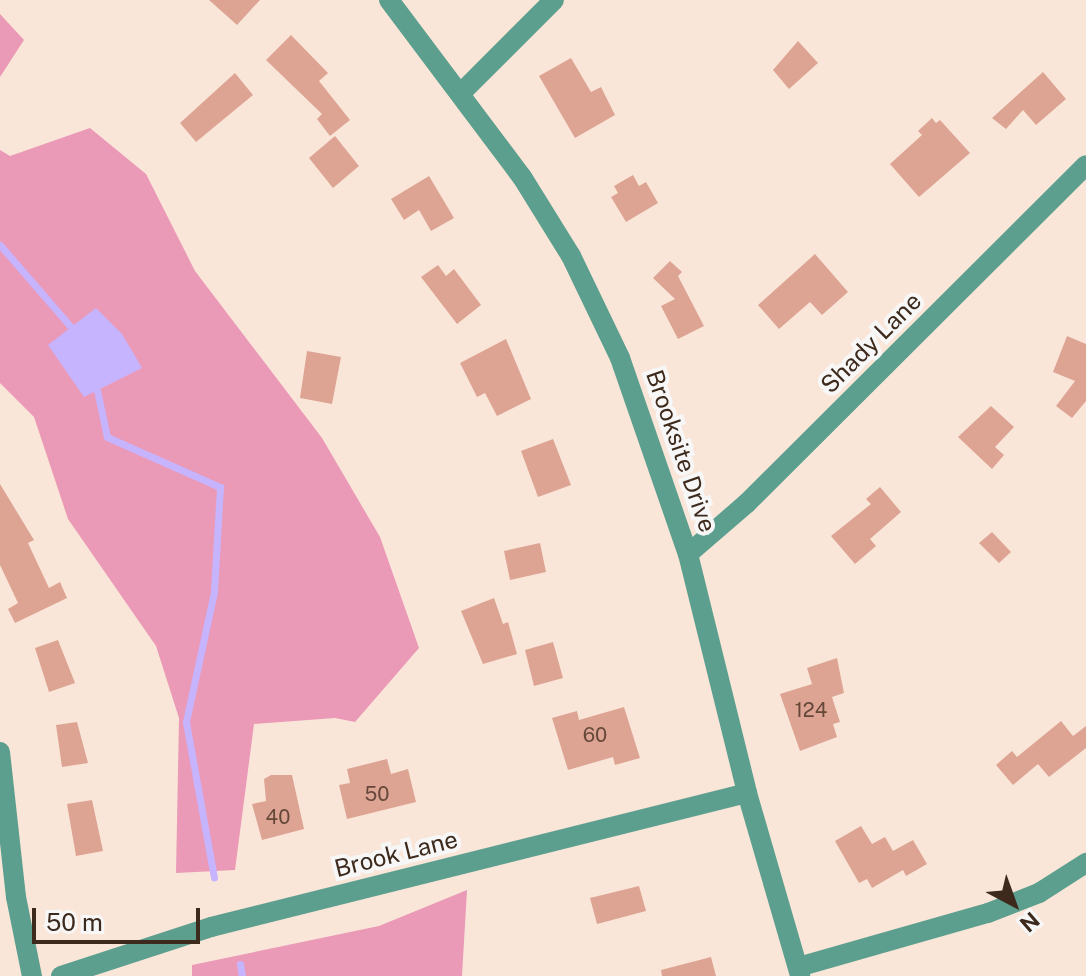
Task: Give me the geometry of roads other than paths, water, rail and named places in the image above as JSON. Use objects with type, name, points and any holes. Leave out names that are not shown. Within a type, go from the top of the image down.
[{"type":"street","name":"Brooksite Drive","points":[[389,0],[462,92],[571,256],[646,422],[688,554],[747,793],[799,971]]},
{"type":"street","points":[[462,92],[554,0]]},
{"type":"street","name":"Shady Lane","points":[[688,554],[746,504],[1086,165]]},
{"type":"street","points":[[0,752],[16,897],[32,976]]},
{"type":"street","name":"Brook Lane","points":[[61,976],[211,927],[747,793]]},
{"type":"street","points":[[799,971],[988,913],[1039,893],[1086,863]]},
{"type":"waterway","points":[[0,245],[77,334]]},
{"type":"waterway","points":[[95,381],[107,437],[220,487],[214,592],[186,722],[214,878]]},
{"type":"waterway","points":[[240,964],[242,976]]}]
